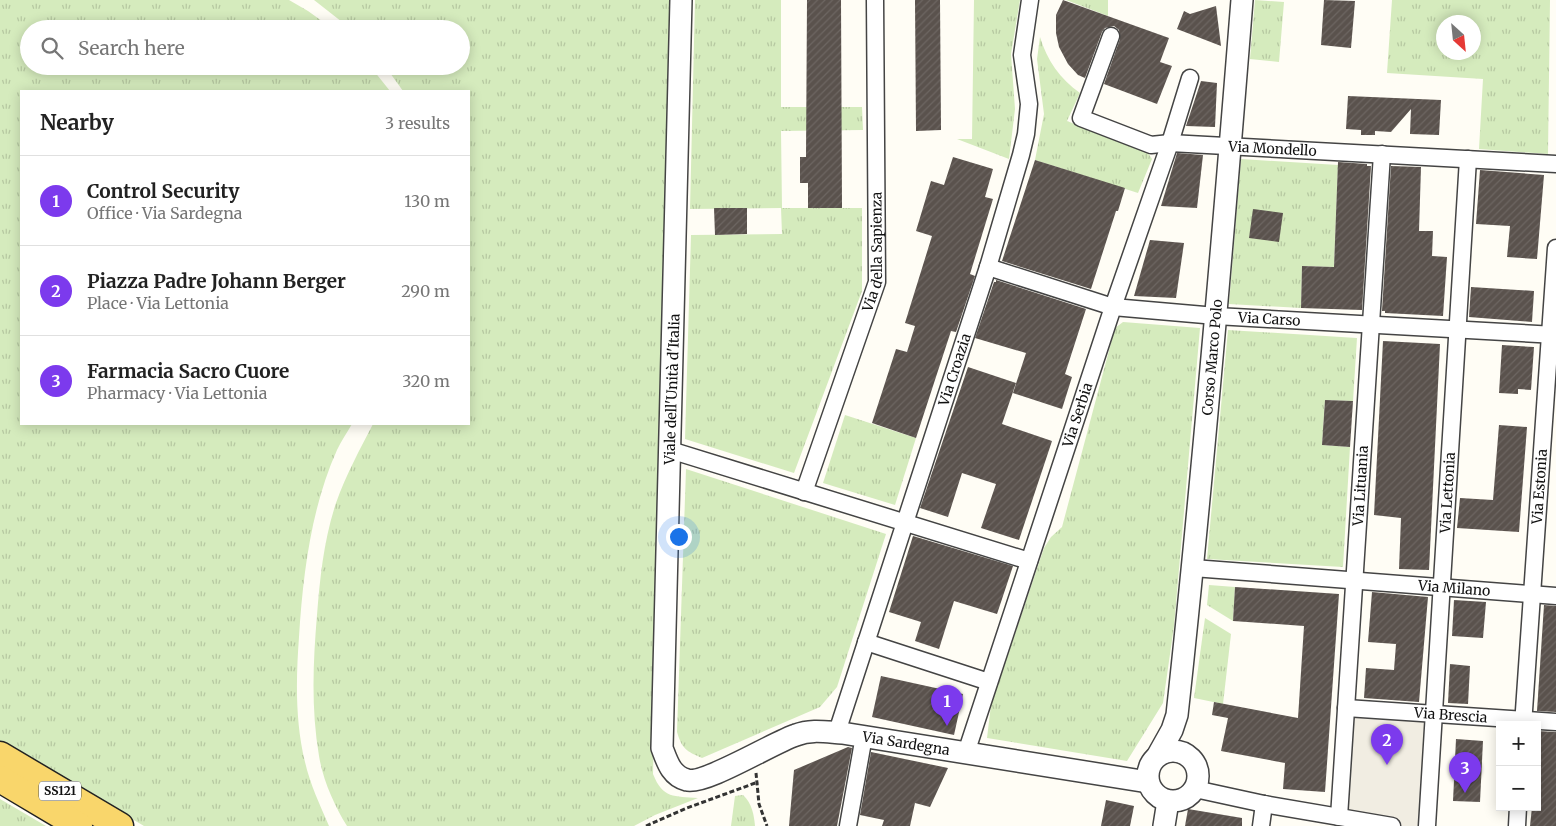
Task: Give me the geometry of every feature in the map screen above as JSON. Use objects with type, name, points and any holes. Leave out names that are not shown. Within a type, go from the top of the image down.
[{"type":"main road","name":"SS121","points":[[0,755],[120,826]]},
{"type":"main road","name":"SS121","points":[[0,779],[79,826]]},
{"type":"street","name":"Viale dell'Unità d'Italia","points":[[675,775],[662,748],[681,0]]},
{"type":"street","name":"Via della Sapienza","points":[[804,492],[877,282],[875,0]]},
{"type":"street","name":"Via Croazia","points":[[837,732],[988,267],[1021,155],[1026,134],[1029,104],[1022,55],[1030,0]]},
{"type":"street","name":"Corso Marco Polo","points":[[1177,715],[1193,568],[1216,316],[1242,0]]},
{"type":"street","name":"Via Mondello","points":[[1112,36],[1082,118],[1151,145],[1170,144],[1556,164]]},
{"type":"street","name":"Via Serbia","points":[[966,752],[1113,307],[1170,144],[1190,78]]},
{"type":"street","name":"Via Lituania","points":[[1340,820],[1382,154]]},
{"type":"street","name":"Via Lettonia","points":[[1427,826],[1468,159]]},
{"type":"street","name":"Via Estonia","points":[[1523,721],[1553,334],[1556,248]]},
{"type":"street","name":"Via Carso","points":[[988,267],[1113,307],[1216,316],[1553,334]]},
{"type":"street","points":[[670,450],[1029,561]]},
{"type":"street","name":"Via Milano","points":[[1193,568],[1556,596]]},
{"type":"street","points":[[866,642],[989,682]]},
{"type":"street","name":"Via Brescia","points":[[1346,708],[1512,721]]},
{"type":"street","points":[[1177,715],[1181,731],[1198,770],[1198,780],[1195,789],[1188,796],[1179,801],[1168,801],[1159,798],[1152,790],[1148,782],[1148,772],[1151,762],[1158,755],[1172,730],[1177,715]]},
{"type":"street","name":"Via Brescia","points":[[1541,722],[1556,722]]},
{"type":"street","name":"Via Sardegna","points":[[675,775],[688,781],[707,777],[796,734],[815,731],[864,736],[1148,782]]},
{"type":"street","points":[[848,826],[864,736]]},
{"type":"street","points":[[1158,755],[1167,751],[1177,751],[1186,754],[1194,761]]},
{"type":"street","points":[[1195,789],[1340,820],[1392,826]]},
{"type":"street","points":[[1164,826],[1168,801]]},
{"type":"street","points":[[1261,826],[1264,804]]},
{"type":"street","points":[[1517,826],[1518,811]]},
{"type":"path","points":[[753,755],[758,782],[759,804],[767,826]]},
{"type":"path","points":[[646,826],[686,808],[758,782]]},
{"type":"green space","points":[[0,0],[289,0],[320,20],[20,20],[20,75],[377,75],[389,90],[20,90],[20,425],[351,425],[328,472],[315,518],[306,565],[298,652],[297,700],[299,731],[310,778],[329,826],[144,826],[0,741]]},
{"type":"green space","points":[[314,0],[670,0],[653,774],[661,788],[670,795],[698,798],[655,815],[634,826],[347,826],[323,774],[316,738],[314,703],[318,601],[328,530],[336,503],[353,462],[372,425],[470,425],[470,90],[402,90],[391,75],[470,75],[470,20],[340,20]]},
{"type":"green space","points":[[695,0],[781,0],[781,107],[862,107],[863,130],[781,131],[782,208],[862,208],[862,291],[794,473],[685,439],[691,235],[782,234],[781,208],[690,209]]},
{"type":"green space","points":[[974,0],[1020,0],[1011,54],[1015,109],[1009,159],[957,139],[972,139]]},
{"type":"green space","points":[[1066,0],[1108,0],[1108,16]]},
{"type":"green space","points":[[1255,0],[1284,2],[1279,62],[1250,59]]},
{"type":"green space","points":[[1392,0],[1550,0],[1548,154],[1479,149],[1483,79],[1387,73]]},
{"type":"green space","points":[[1040,37],[1046,53],[1060,75],[1080,93],[1067,121],[1148,153],[1152,159],[1138,193],[1035,160],[1044,114],[1037,59]]},
{"type":"green space","points":[[1241,159],[1338,165],[1334,267],[1302,266],[1301,308],[1229,304]]},
{"type":"green space","points":[[1123,322],[1200,328],[1174,626],[1163,703],[1127,761],[987,738],[991,705],[1044,548],[1051,537],[1062,527],[1115,328]]},
{"type":"green space","points":[[1228,330],[1357,338],[1353,401],[1325,400],[1322,445],[1350,447],[1343,567],[1207,559]]},
{"type":"green space","points":[[845,415],[916,438],[895,505],[823,483]]},
{"type":"green space","points":[[686,469],[886,534],[837,687],[820,707],[702,758],[685,749],[677,732]]},
{"type":"green space","points":[[1209,585],[1235,587],[1233,621],[1207,605]]},
{"type":"green space","points":[[1205,618],[1231,634],[1223,704],[1194,698]]},
{"type":"green space","points":[[743,795],[750,805],[755,826],[731,826],[735,796]]},
{"type":"green space","points":[[0,799],[46,826],[0,826]]},
{"type":"shaded area","points":[[1346,708],[1434,714],[1427,826],[1392,826],[1341,817]]},
{"type":"building","points":[[807,0],[841,0],[842,208],[808,208],[808,183],[800,183],[800,157],[806,157]]},
{"type":"building","points":[[915,0],[940,0],[941,130],[916,131]]},
{"type":"building","points":[[1063,0],[1169,38],[1160,62],[1172,66],[1157,104],[1104,84],[1120,39],[1119,30],[1114,26],[1105,28],[1102,32],[1085,78],[1078,75],[1068,64],[1059,47],[1056,33],[1056,15]]},
{"type":"building","points":[[1324,0],[1355,1],[1351,48],[1321,45]]},
{"type":"building","points":[[1216,6],[1221,46],[1177,29],[1184,11],[1190,14]]},
{"type":"building","points":[[1201,81],[1217,83],[1215,127],[1186,126]]},
{"type":"building","points":[[1348,96],[1441,100],[1439,135],[1410,134],[1411,109],[1391,132],[1375,131],[1375,135],[1361,135],[1361,130],[1346,129]]},
{"type":"building","points":[[1177,153],[1203,155],[1197,208],[1161,206]]},
{"type":"building","points":[[953,157],[993,169],[985,197],[993,199],[970,274],[975,276],[956,332],[951,331],[916,438],[872,423],[896,349],[907,352],[915,326],[905,323],[932,236],[916,231],[931,181],[944,185]]},
{"type":"building","points":[[1035,160],[1125,188],[1091,289],[1002,261]]},
{"type":"building","points":[[1338,162],[1367,164],[1367,166],[1371,166],[1362,310],[1301,308],[1302,266],[1334,267]]},
{"type":"building","points":[[1391,166],[1421,167],[1419,231],[1433,231],[1432,256],[1447,257],[1443,316],[1385,313],[1385,311],[1382,311]]},
{"type":"building","points":[[1480,170],[1544,175],[1537,259],[1507,257],[1510,226],[1476,224]]},
{"type":"building","points":[[714,208],[747,208],[747,234],[715,235]]},
{"type":"building","points":[[1253,209],[1283,213],[1279,242],[1249,238]]},
{"type":"building","points":[[1150,240],[1184,243],[1176,298],[1134,296]]},
{"type":"building","points":[[996,280],[1086,309],[1065,374],[1072,377],[1062,409],[1013,393],[1026,353],[975,338]]},
{"type":"building","points":[[1471,287],[1534,291],[1532,322],[1469,317]]},
{"type":"building","points":[[1383,341],[1440,344],[1429,570],[1399,569],[1401,518],[1374,515]]},
{"type":"building","points":[[1502,345],[1534,347],[1531,390],[1518,389],[1518,394],[1499,393]]},
{"type":"building","points":[[968,367],[1016,383],[1002,424],[1052,441],[1019,540],[981,528],[996,484],[962,473],[948,517],[920,508]]},
{"type":"building","points":[[1325,400],[1353,401],[1350,447],[1322,445]]},
{"type":"building","points":[[1499,425],[1527,427],[1519,532],[1457,528],[1460,498],[1493,500]]},
{"type":"building","points":[[913,536],[1013,566],[997,614],[954,601],[939,649],[915,641],[921,622],[889,612]]},
{"type":"building","points":[[1235,587],[1339,594],[1325,792],[1283,789],[1285,763],[1221,751],[1228,718],[1212,715],[1214,702],[1298,718],[1304,626],[1233,621]]},
{"type":"building","points":[[1372,592],[1428,597],[1419,702],[1364,698],[1366,668],[1394,670],[1396,644],[1368,642]]},
{"type":"building","points":[[1454,600],[1486,602],[1483,638],[1452,636]]},
{"type":"building","points":[[1544,605],[1556,606],[1556,712],[1537,711]]},
{"type":"building","points":[[1450,664],[1470,666],[1468,704],[1448,703]]},
{"type":"building","points":[[881,676],[963,694],[954,735],[872,717]]},
{"type":"building","points":[[1541,731],[1556,732],[1556,826],[1530,826],[1532,811],[1541,811]]},
{"type":"building","points":[[1456,739],[1483,741],[1480,802],[1453,801]]},
{"type":"building","points":[[848,747],[852,748],[837,826],[789,826],[794,770]]},
{"type":"building","points":[[871,752],[948,768],[930,807],[915,803],[910,826],[882,826],[884,820],[860,815]]},
{"type":"building","points":[[1106,800],[1134,806],[1130,826],[1101,826]]},
{"type":"building","points":[[1188,809],[1242,818],[1242,826],[1185,826]]},
{"type":"place","name":"Control Security","points":[[947,726]]},
{"type":"place","name":"Piazza Padre Johann Berger","points":[[1387,765]]},
{"type":"place","name":"Farmacia Sacro Cuore","points":[[1465,793]]}]
